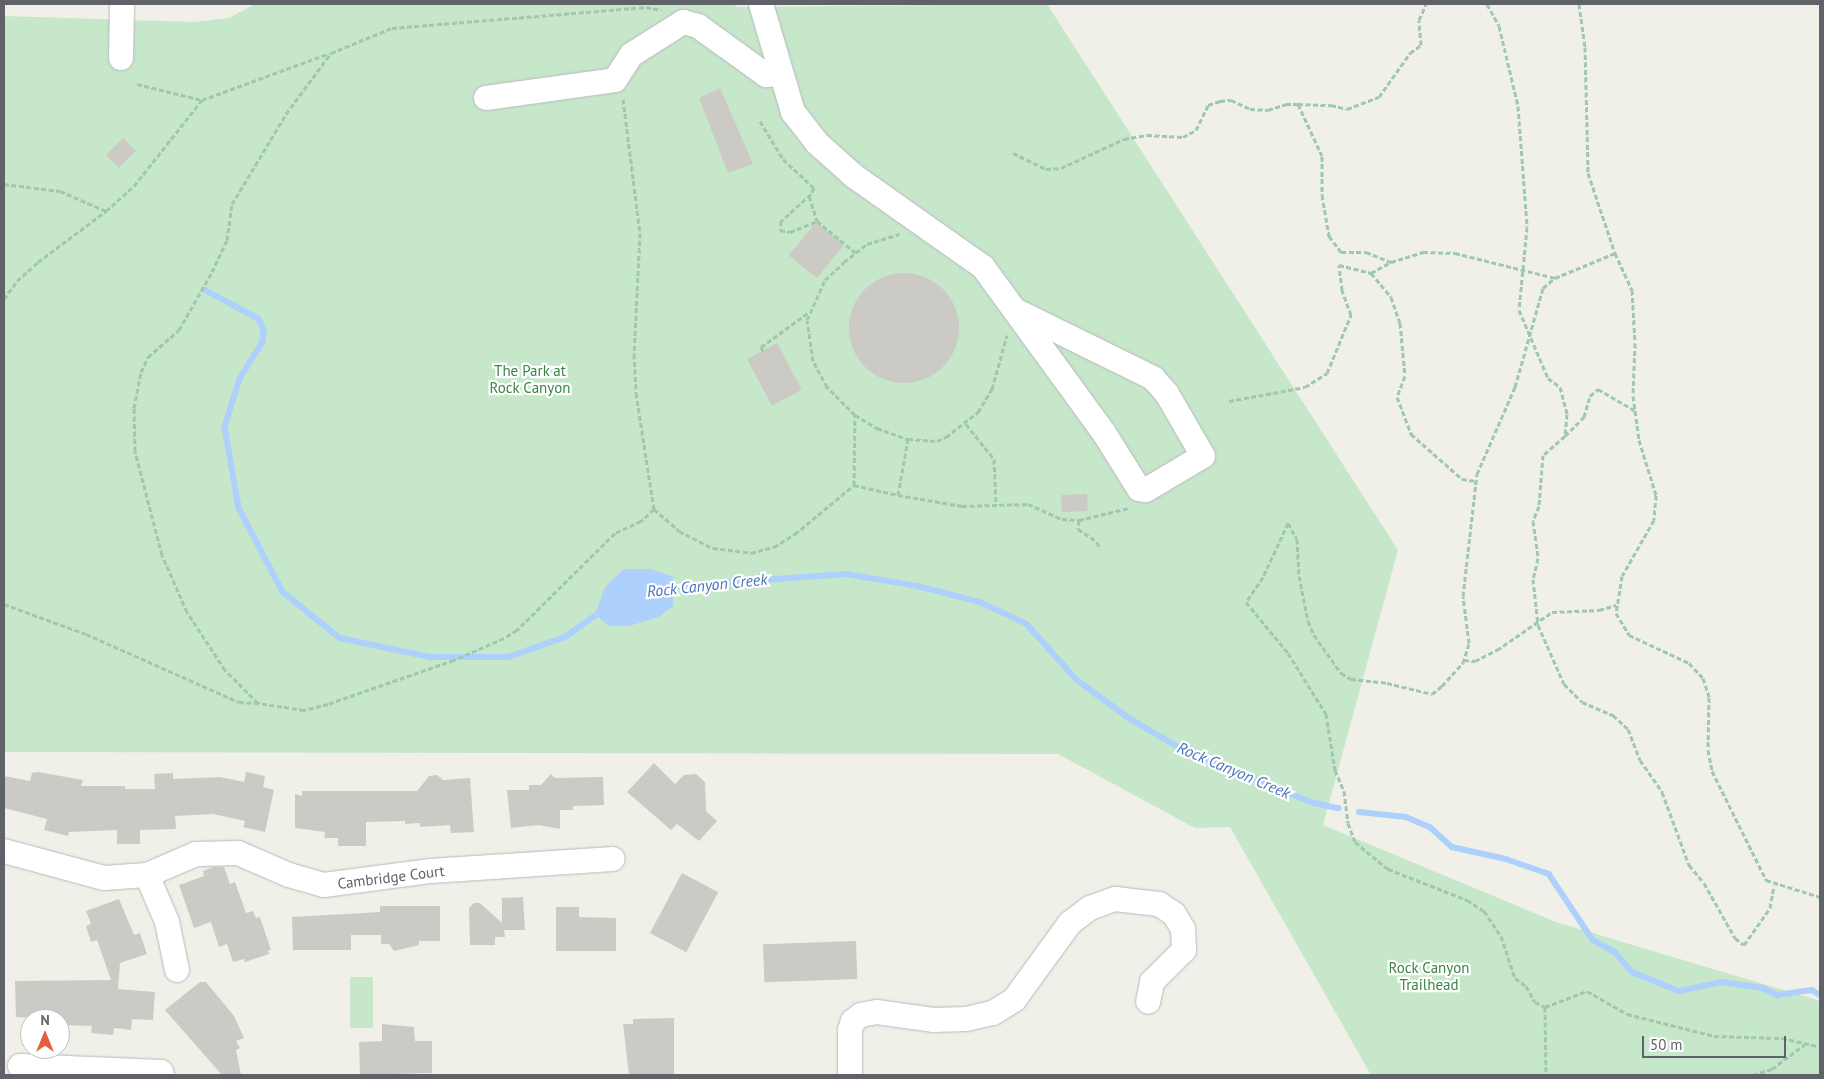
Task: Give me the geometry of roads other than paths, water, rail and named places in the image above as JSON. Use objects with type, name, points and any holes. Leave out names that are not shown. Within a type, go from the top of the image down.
[{"type":"street","points":[[121,58],[122,4]]},
{"type":"street","points":[[762,4],[780,74],[793,112],[817,143],[854,176],[983,267],[1014,320],[1139,489],[1146,490],[1203,456],[1167,394],[1153,378],[1014,320]]},
{"type":"street","points":[[486,98],[619,78],[624,61],[631,54],[679,24],[698,26],[766,75],[780,74]]},
{"type":"street","name":"Cambridge Court","points":[[4,851],[104,878],[147,876],[196,854],[238,853],[289,875],[324,885],[432,871],[613,859]]},
{"type":"street","points":[[147,876],[167,922],[177,970]]},
{"type":"street","points":[[850,1075],[850,1030],[853,1021],[860,1015],[877,1012],[934,1020],[966,1019],[993,1013],[1014,1000],[1070,922],[1090,908],[1115,899],[1159,904],[1174,914],[1183,929],[1184,950],[1152,982],[1148,1002]]},
{"type":"street","points":[[20,1066],[162,1072],[162,1075]]},
{"type":"water","points":[[624,569],[651,569],[673,577],[673,606],[659,617],[629,626],[609,626],[595,614],[605,587]]},
{"type":"waterway","name":"Rock Canyon Creek","points":[[205,290],[259,319],[264,330],[263,342],[240,379],[225,427],[239,508],[283,592],[340,638],[430,657],[509,657],[565,637],[602,611]]},
{"type":"waterway","name":"Rock Canyon Creek","points":[[666,587],[846,574],[918,586],[980,602],[1027,624],[1077,680],[1129,718],[1185,751],[1314,803],[1338,808]]},
{"type":"waterway","name":"Rock Canyon Creek","points":[[1359,812],[1406,817],[1430,827],[1452,847],[1506,859],[1549,874],[1593,940],[1616,953],[1632,972],[1679,991],[1722,982],[1763,988],[1777,995],[1812,990],[1820,995]]},
{"type":"park label","name":"The Park at Rock Canyon","points":[[530,378]]},
{"type":"park label","name":"Rock Canyon Trailhead","points":[[1429,976]]}]
